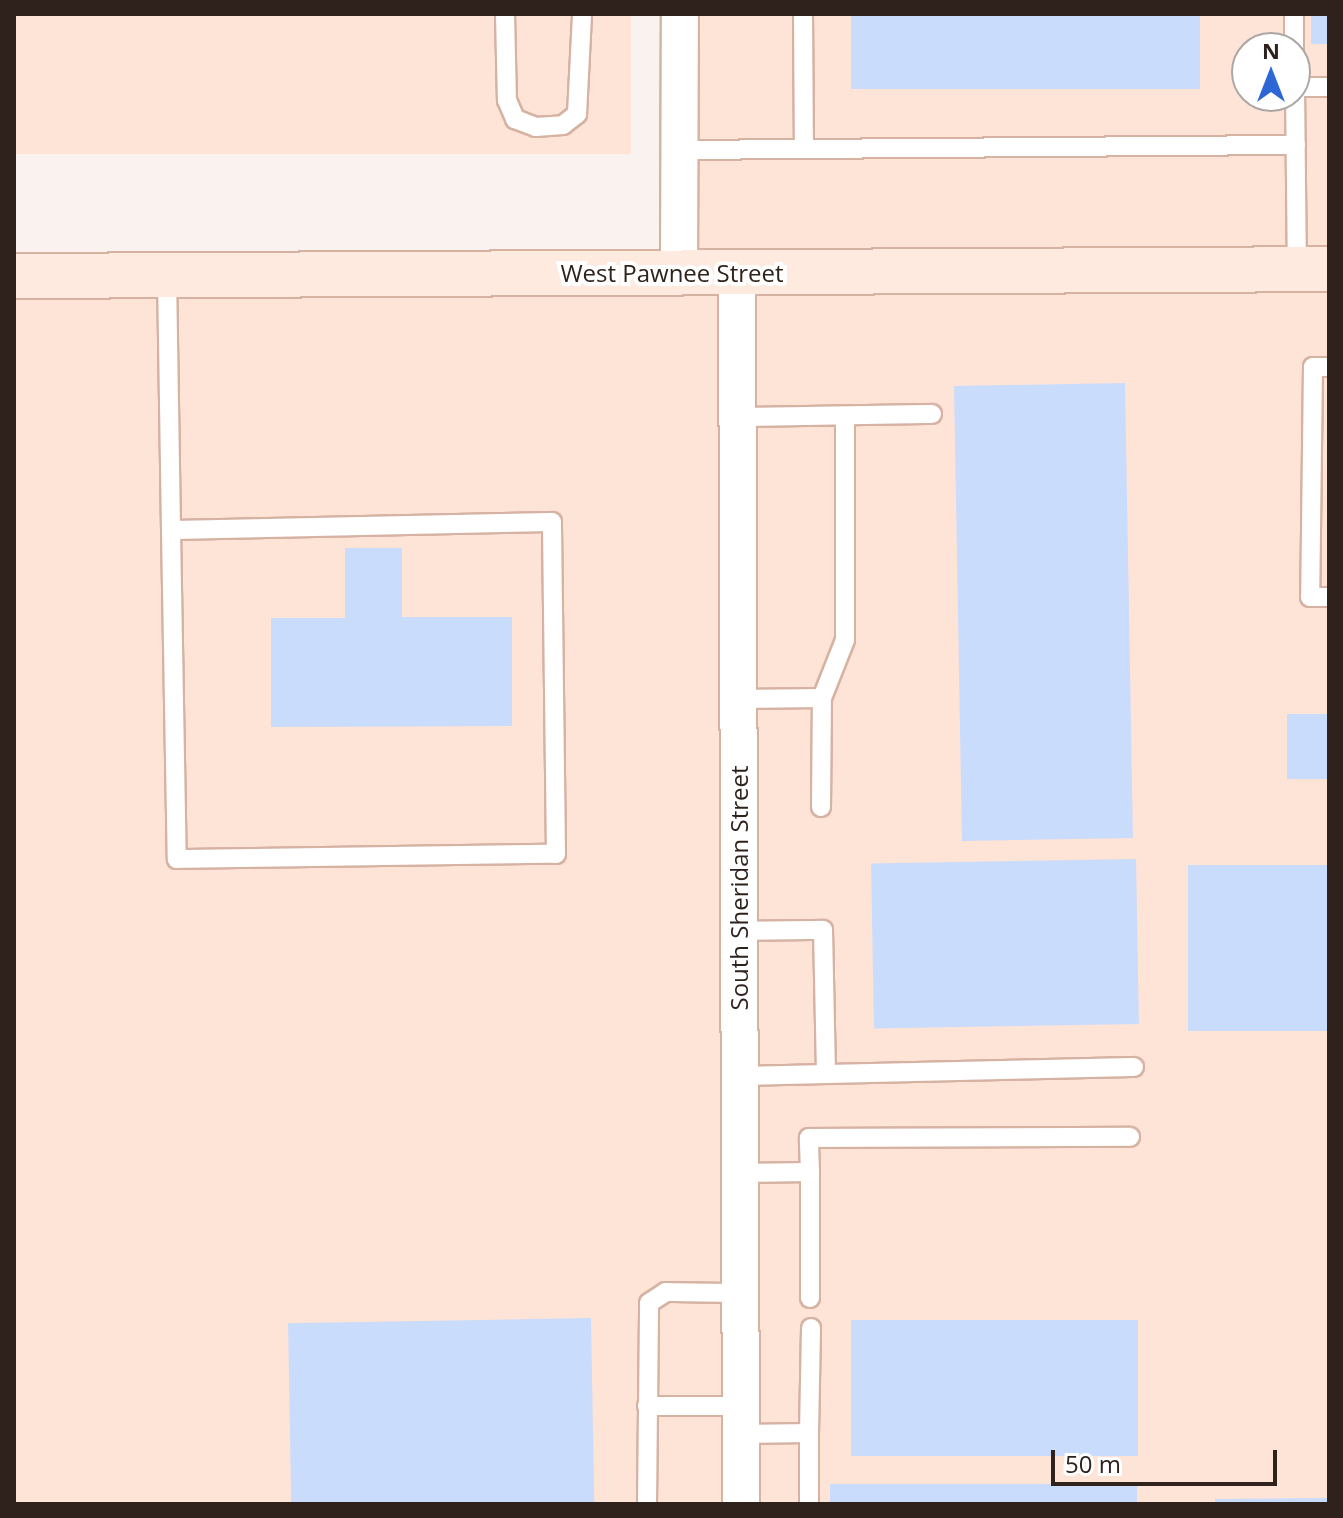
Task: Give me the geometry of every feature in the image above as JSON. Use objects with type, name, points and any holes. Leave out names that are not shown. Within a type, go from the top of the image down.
[{"type":"main road","name":"West Pawnee Street","points":[[14,276],[1313,269]]},
{"type":"street","points":[[679,273],[680,14]]},
{"type":"street","name":"South Sheridan Street","points":[[737,272],[741,1504]]},
{"type":"lane","points":[[505,14],[507,100],[515,119],[536,127],[563,125],[577,114],[582,14]]},
{"type":"lane","points":[[803,14],[804,149]]},
{"type":"lane","points":[[1295,112],[1296,145],[1313,269]]},
{"type":"lane","points":[[680,150],[1296,145]]},
{"type":"lane","points":[[167,275],[171,530],[177,859],[556,854],[552,522],[171,530]]},
{"type":"lane","points":[[1329,367],[1313,367],[1310,597],[1329,597]]},
{"type":"lane","points":[[738,417],[932,414]]},
{"type":"lane","points":[[821,807],[822,698],[845,640],[845,417]]},
{"type":"lane","points":[[739,699],[822,698]]},
{"type":"lane","points":[[739,931],[823,930],[826,1074]]},
{"type":"lane","points":[[739,1076],[1134,1067]]},
{"type":"lane","points":[[810,1298],[809,1138],[1130,1137]]},
{"type":"lane","points":[[740,1173],[810,1172]]},
{"type":"lane","points":[[647,1504],[649,1303],[666,1292],[740,1293]]},
{"type":"lane","points":[[809,1504],[811,1328]]},
{"type":"lane","points":[[647,1406],[809,1433]]},
{"type":"shaded area","points":[[14,14],[631,14],[631,154],[14,154]]},
{"type":"shaded area","points":[[682,14],[1329,14],[1329,1504],[14,1504],[14,276],[679,272]]},
{"type":"building","points":[[851,14],[1200,14],[1200,89],[851,89]]},
{"type":"building","points":[[1311,14],[1329,14],[1329,44],[1311,44]]},
{"type":"building","points":[[1125,383],[1133,838],[962,841],[954,386]]},
{"type":"building","points":[[345,548],[402,548],[402,617],[512,617],[512,726],[271,727],[271,618],[345,618]]},
{"type":"building","points":[[1287,714],[1329,714],[1329,779],[1287,779]]},
{"type":"building","points":[[1136,859],[1139,1024],[874,1029],[871,864]]},
{"type":"building","points":[[1188,865],[1329,865],[1329,1031],[1188,1031]]},
{"type":"building","points":[[591,1318],[594,1504],[291,1504],[288,1323]]},
{"type":"building","points":[[851,1320],[1138,1320],[1138,1456],[851,1456]]},
{"type":"building","points":[[830,1484],[1137,1484],[1137,1504],[830,1504]]},
{"type":"building","points":[[1329,1498],[1329,1504],[1215,1504],[1215,1499]]}]
